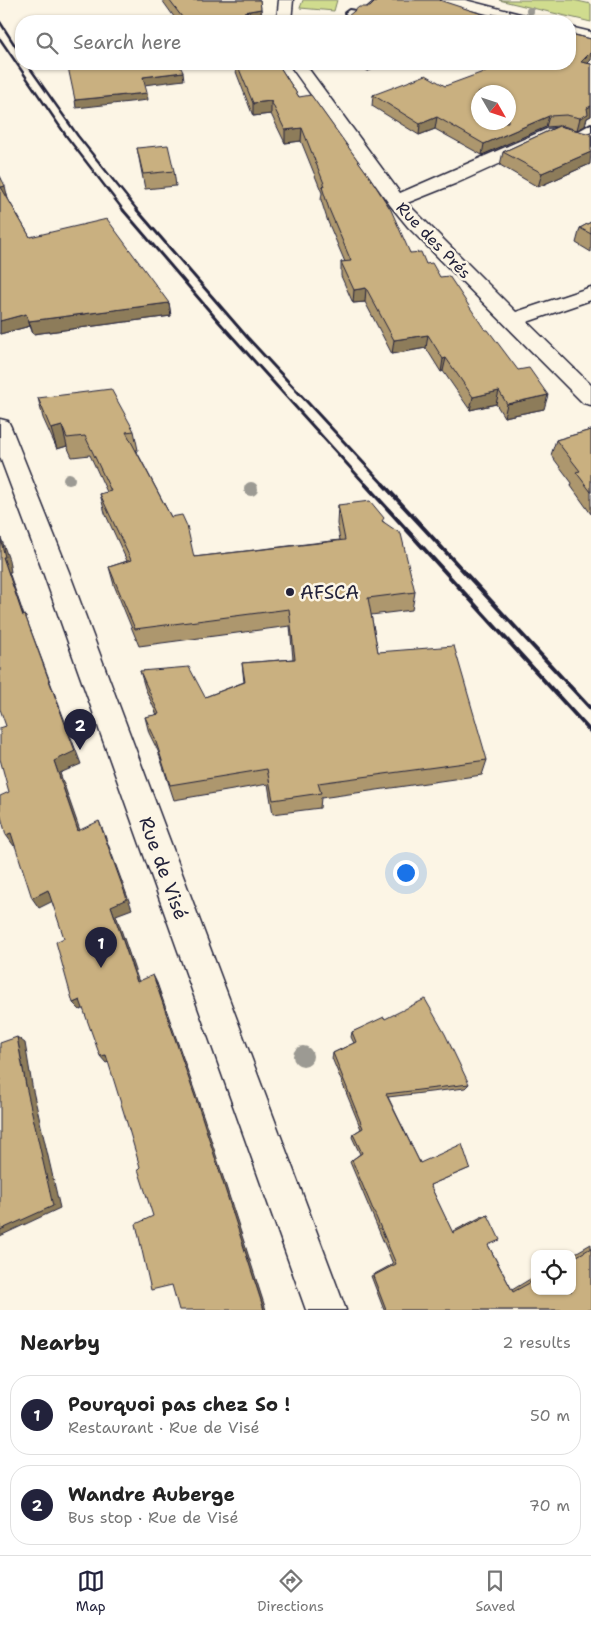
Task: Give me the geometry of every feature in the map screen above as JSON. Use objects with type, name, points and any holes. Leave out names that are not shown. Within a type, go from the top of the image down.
[{"type":"street","points":[[285,15],[286,0]]},
{"type":"street","points":[[448,0],[507,15]]},
{"type":"street","points":[[576,33],[591,37]]},
{"type":"street","name":"Rue des Prés","points":[[301,70],[396,201],[415,223],[591,398]]},
{"type":"street","points":[[396,201],[451,179],[553,133],[583,139]]},
{"type":"street","points":[[512,320],[591,293]]},
{"type":"street","name":"Rue de Visé","points":[[0,427],[56,572],[326,1310]]},
{"type":"lane","points":[[349,13],[365,15],[382,0]]},
{"type":"lane","points":[[583,139],[591,127]]},
{"type":"green space","points":[[303,0],[337,0],[334,11],[300,8]]},
{"type":"green space","points":[[499,0],[573,0],[591,4],[591,22],[576,18],[576,15],[562,15]]},
{"type":"building","points":[[169,0],[260,0],[261,9],[244,12],[247,15],[180,15]]},
{"type":"building","points":[[377,0],[439,0],[485,15],[349,15],[359,7],[370,7]]},
{"type":"building","points":[[576,35],[591,39],[591,52],[581,62],[591,64],[591,106],[587,108],[588,114],[580,118],[566,115],[549,116],[484,144],[437,117],[420,124],[373,95],[426,75],[445,86],[489,70],[576,70]]},
{"type":"building","points":[[69,70],[182,70],[183,72],[143,77],[147,93],[75,100]]},
{"type":"building","points":[[239,70],[282,70],[299,97],[311,95],[391,210],[410,253],[421,252],[426,264],[432,263],[440,277],[449,276],[485,330],[488,330],[518,370],[529,368],[548,395],[507,404],[499,391],[473,397],[446,358],[443,359],[428,335],[394,340],[366,288],[354,290],[341,262],[351,261],[329,209],[322,187],[325,186],[302,128],[285,130],[271,101],[253,103]]},
{"type":"building","points":[[559,126],[591,134],[591,152],[542,173],[503,152]]},
{"type":"building","points":[[168,145],[174,171],[143,174],[137,148]]},
{"type":"building","points":[[0,176],[5,186],[1,187],[30,237],[107,219],[169,303],[29,321],[26,314],[0,321]]},
{"type":"building","points":[[591,222],[591,234],[580,228]]},
{"type":"building","points":[[111,389],[134,431],[126,432],[171,517],[182,515],[187,526],[194,557],[345,540],[338,505],[370,501],[384,518],[382,521],[401,534],[415,592],[368,598],[378,652],[454,646],[487,760],[318,783],[321,793],[273,800],[267,769],[170,785],[154,736],[145,717],[159,714],[140,671],[189,667],[205,697],[245,682],[242,663],[295,659],[289,609],[135,629],[109,567],[131,560],[100,494],[111,491],[85,436],[67,438],[62,426],[51,429],[38,398]]},
{"type":"building","points":[[591,430],[591,492],[576,472],[580,471],[556,440]]},
{"type":"building","points":[[0,537],[5,557],[3,557],[23,616],[25,615],[75,751],[54,761],[78,831],[99,821],[127,899],[111,906],[137,982],[153,975],[201,1114],[264,1310],[179,1310],[172,1285],[151,1290],[136,1224],[153,1216],[106,1055],[100,1056],[80,1000],[73,1003],[56,942],[64,938],[48,890],[32,898],[11,833],[6,835],[0,813],[0,796],[9,792],[0,759],[0,728],[6,726],[0,709]]},
{"type":"building","points":[[425,999],[445,1034],[469,1084],[386,1094],[420,1163],[462,1144],[470,1168],[430,1185],[453,1233],[488,1215],[500,1240],[488,1245],[513,1292],[531,1282],[531,1295],[576,1295],[576,1257],[591,1248],[591,1310],[386,1310],[373,1276],[396,1264],[352,1160],[362,1153],[353,1134],[363,1128],[333,1053],[356,1042],[352,1032],[384,1017],[385,1019]]},
{"type":"building","points":[[17,1037],[53,1206],[0,1230],[0,1043]]},
{"type":"railway","points":[[0,22],[15,46]]},
{"type":"railway","points":[[0,39],[15,61]]},
{"type":"railway","points":[[21,70],[67,137],[124,211]]},
{"type":"railway","points":[[31,70],[78,136],[138,211]]},
{"type":"railway","points":[[123,210],[219,322],[366,485]]},
{"type":"railway","points":[[137,210],[247,337],[384,485]]},
{"type":"railway","points":[[365,484],[591,732]]},
{"type":"railway","points":[[383,484],[591,709]]},
{"type":"place","name":"AFSCA","points":[[290,592]]},
{"type":"place","name":"Wandre Auberge","points":[[80,750]]},
{"type":"place","name":"Pourquoi pas chez So !","points":[[101,968]]}]
